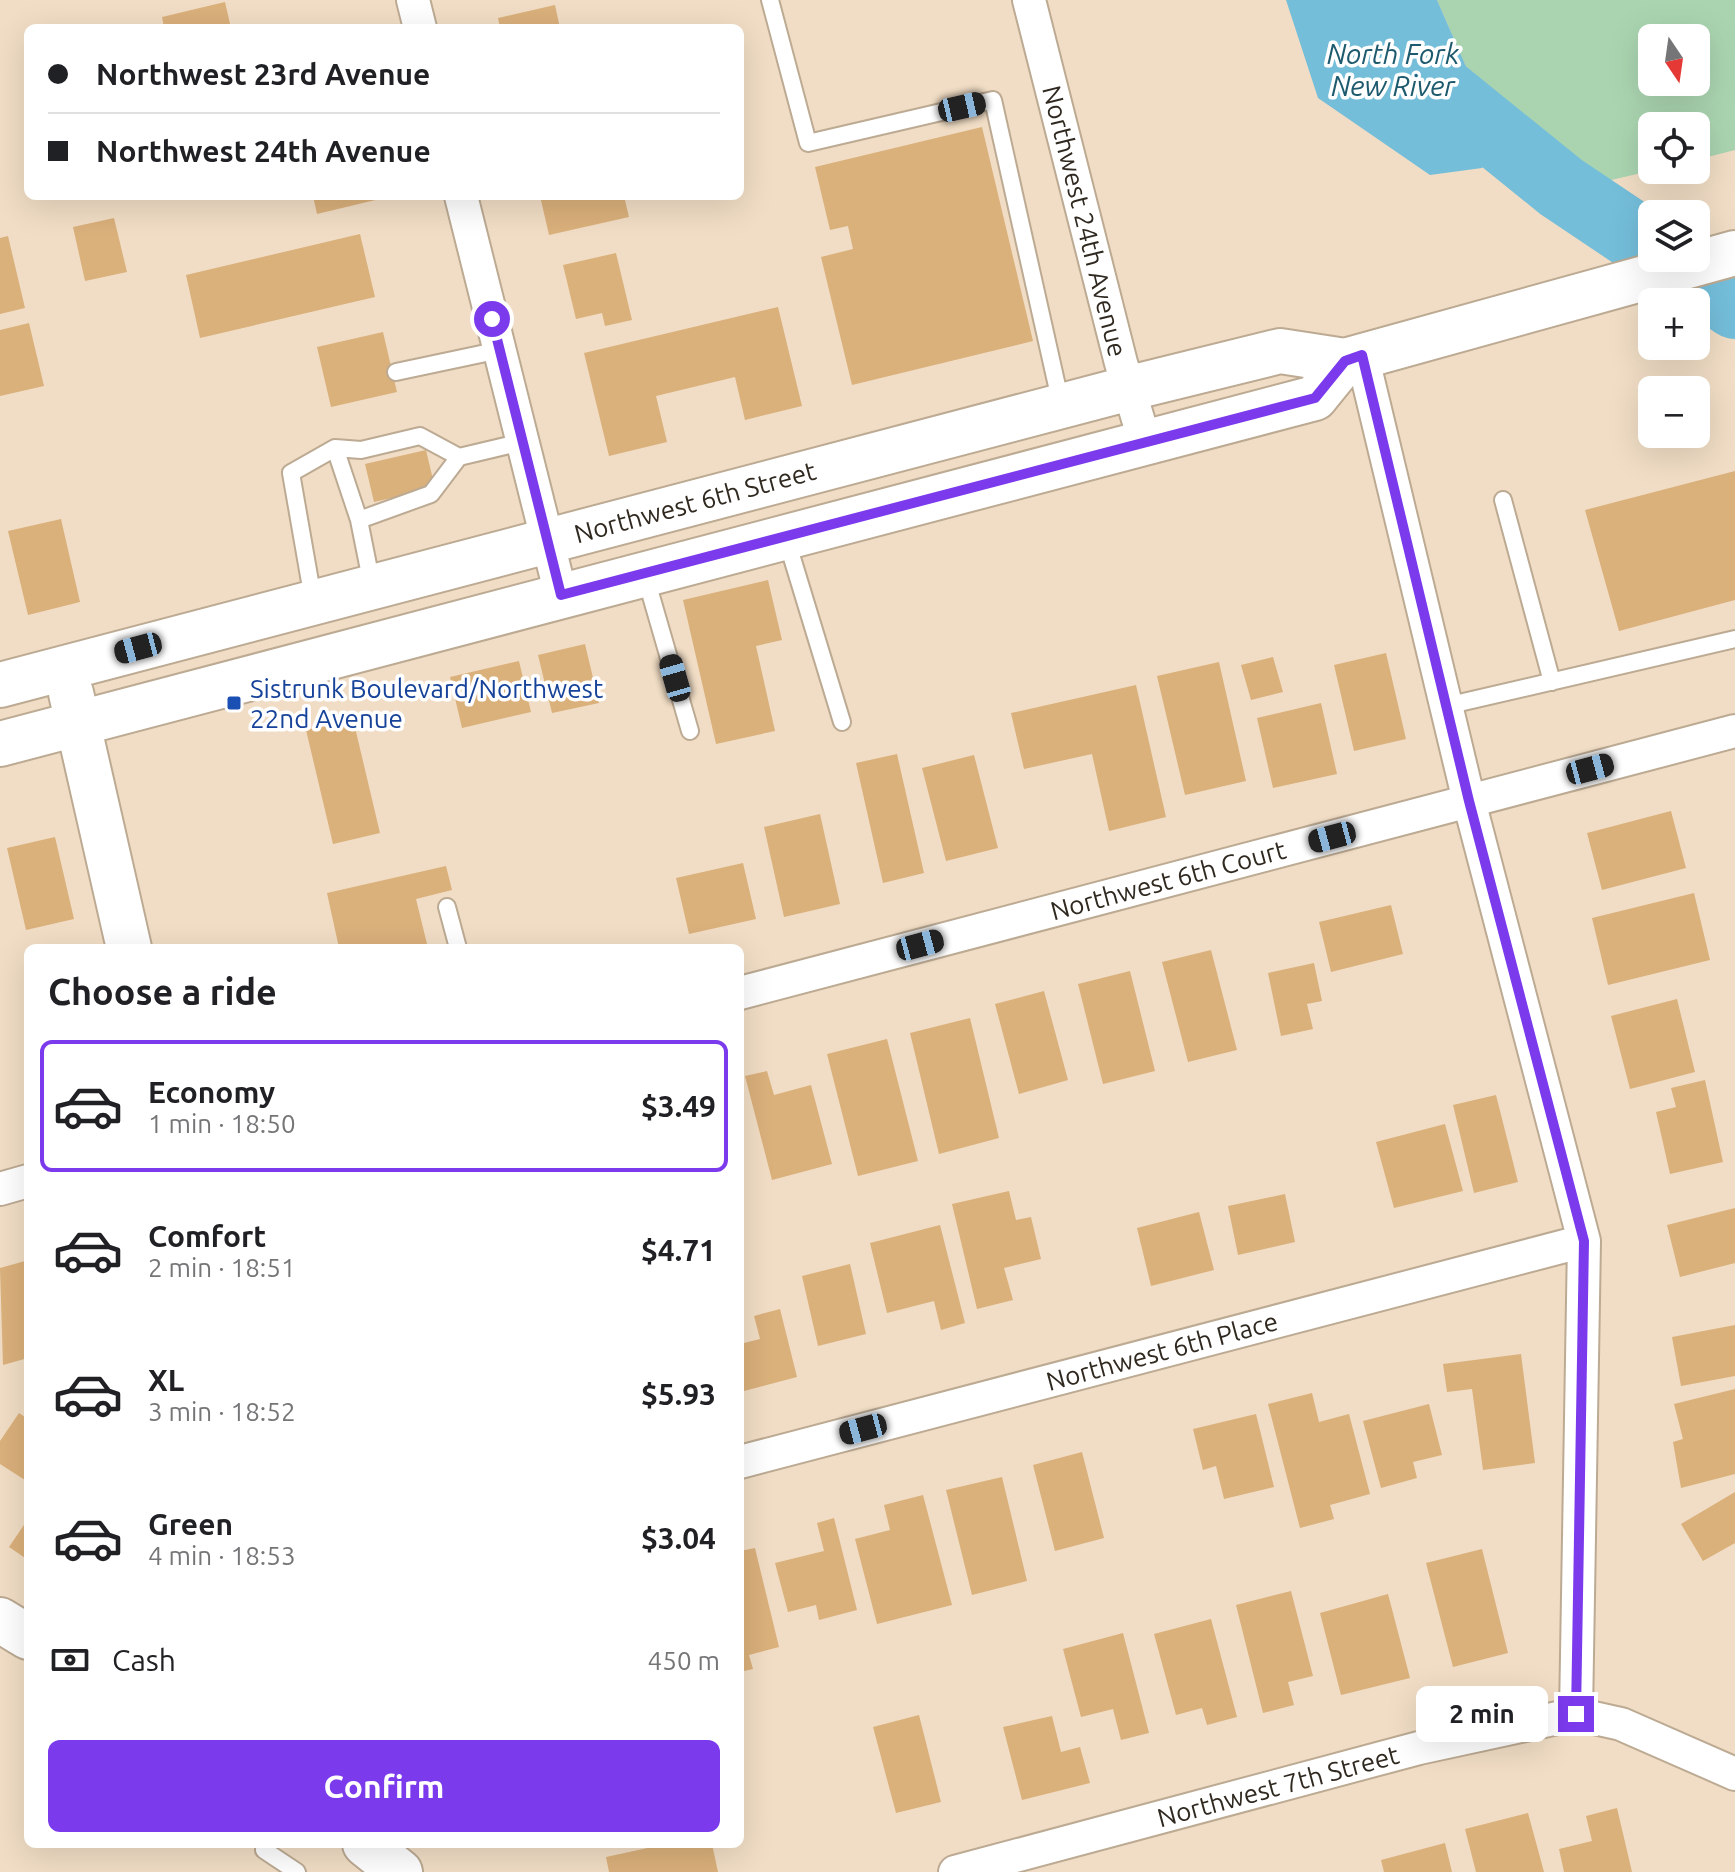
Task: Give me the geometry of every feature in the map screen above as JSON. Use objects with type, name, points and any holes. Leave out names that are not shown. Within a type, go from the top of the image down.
[{"type":"street","points":[[413,0],[419,24]]},
{"type":"street","name":"Northwest 24th Avenue","points":[[1029,0],[1145,442]]},
{"type":"street","points":[[462,200],[561,595]]},
{"type":"street","name":"Northwest 6th Street","points":[[0,685],[1061,405],[1280,351],[1354,358],[1735,253]]},
{"type":"street","points":[[0,744],[1315,398],[1354,358]]},
{"type":"street","points":[[1354,358],[1584,1241],[1576,1714]]},
{"type":"street","points":[[65,667],[128,944]]},
{"type":"street","name":"Northwest 6th Court","points":[[744,992],[1735,731]]},
{"type":"street","points":[[0,1189],[24,1182]]},
{"type":"street","name":"Northwest 6th Place","points":[[744,1461],[1584,1241]]},
{"type":"street","points":[[0,1620],[24,1635]]},
{"type":"street","name":"Northwest 7th Street","points":[[966,1871],[1419,1748],[1576,1714],[1621,1724],[1735,1774]]},
{"type":"lane","points":[[770,0],[808,143],[993,100],[1061,405]]},
{"type":"lane","points":[[396,372],[500,350]]},
{"type":"lane","points":[[314,602],[291,473],[335,448],[361,450],[420,436],[459,457]]},
{"type":"lane","points":[[359,520],[431,494],[459,457],[522,442]]},
{"type":"lane","points":[[335,448],[359,520],[372,587]]},
{"type":"lane","points":[[1503,500],[1552,682]]},
{"type":"lane","points":[[785,536],[842,722]]},
{"type":"lane","points":[[645,573],[690,731]]},
{"type":"lane","points":[[1446,706],[1735,639]]},
{"type":"lane","points":[[447,907],[457,944]]},
{"type":"lane","points":[[264,1850],[297,1872]]},
{"type":"green space","points":[[1437,0],[1735,0],[1735,150],[1710,156],[1710,112],[1638,112],[1638,174],[1586,186],[1468,71]]},
{"type":"water","name":"North Fork New River","points":[[1286,0],[1437,0],[1468,71],[1512,115],[1482,168],[1430,175],[1318,98]]},
{"type":"building","points":[[225,2],[230,24],[163,24],[162,17]]},
{"type":"building","points":[[555,5],[559,24],[499,24],[498,18]]},
{"type":"building","points":[[982,127],[1033,341],[852,385],[821,257],[853,249],[848,226],[830,230],[815,167]]},
{"type":"building","points":[[314,200],[375,200],[317,214]]},
{"type":"building","points":[[541,200],[625,200],[629,217],[549,235]]},
{"type":"building","points":[[114,218],[127,272],[85,281],[73,227]]},
{"type":"building","points":[[360,234],[375,297],[200,338],[186,275]]},
{"type":"building","points":[[8,236],[25,308],[0,314],[0,238]]},
{"type":"building","points":[[616,253],[632,320],[605,326],[602,313],[576,319],[563,265]]},
{"type":"building","points":[[778,307],[802,406],[745,420],[735,377],[656,396],[667,442],[609,456],[584,353]]},
{"type":"building","points":[[29,323],[44,386],[0,396],[0,330]]},
{"type":"building","points":[[383,332],[397,392],[331,407],[317,347]]},
{"type":"building","points":[[426,450],[435,488],[374,502],[365,464]]},
{"type":"building","points":[[1735,471],[1735,600],[1619,631],[1585,510]]},
{"type":"building","points":[[61,519],[80,602],[28,615],[8,531]]},
{"type":"building","points":[[768,580],[782,640],[756,646],[775,731],[716,744],[683,600]]},
{"type":"building","points":[[585,644],[599,703],[552,713],[538,655]]},
{"type":"building","points":[[1386,653],[1406,739],[1354,751],[1334,665]]},
{"type":"building","points":[[1273,657],[1283,692],[1251,700],[1241,665]]},
{"type":"building","points":[[519,661],[531,712],[462,728],[450,677]]},
{"type":"building","points":[[1219,662],[1246,781],[1185,795],[1157,676]]},
{"type":"building","points":[[1136,685],[1166,817],[1109,831],[1092,754],[1024,769],[1011,713]]},
{"type":"building","points":[[1321,703],[1337,774],[1273,788],[1257,718]]},
{"type":"building","points":[[353,719],[380,833],[333,844],[306,730]]},
{"type":"building","points":[[897,754],[924,873],[883,883],[856,763]]},
{"type":"building","points":[[974,755],[998,848],[946,861],[922,768]]},
{"type":"building","points":[[1671,811],[1686,868],[1602,890],[1587,833]]},
{"type":"building","points":[[820,814],[840,904],[784,917],[764,827]]},
{"type":"building","points":[[55,837],[74,919],[26,930],[7,848]]},
{"type":"building","points":[[743,863],[756,919],[689,934],[676,878]]},
{"type":"building","points":[[446,866],[452,890],[416,899],[427,944],[338,944],[327,893]]},
{"type":"building","points":[[1694,893],[1710,960],[1608,985],[1592,918]]},
{"type":"building","points":[[1391,905],[1403,954],[1331,972],[1319,922]]},
{"type":"building","points":[[1211,950],[1237,1050],[1188,1062],[1162,962]]},
{"type":"building","points":[[1314,963],[1322,1001],[1307,1004],[1313,1029],[1281,1036],[1268,973]]},
{"type":"building","points":[[1130,971],[1155,1071],[1103,1084],[1078,984]]},
{"type":"building","points":[[1044,991],[1068,1080],[1019,1094],[995,1004]]},
{"type":"building","points":[[1677,999],[1695,1072],[1630,1089],[1611,1016]]},
{"type":"building","points":[[970,1018],[999,1138],[939,1154],[910,1033]]},
{"type":"building","points":[[887,1039],[918,1161],[858,1176],[827,1054]]},
{"type":"building","points":[[767,1071],[774,1095],[811,1085],[832,1164],[772,1180],[745,1076]]},
{"type":"building","points":[[1705,1080],[1723,1162],[1670,1174],[1656,1112],[1676,1107],[1671,1088]]},
{"type":"building","points":[[1496,1095],[1518,1182],[1474,1193],[1453,1105]]},
{"type":"building","points":[[1445,1124],[1463,1191],[1394,1208],[1376,1142]]},
{"type":"building","points":[[1009,1191],[1016,1220],[1031,1217],[1041,1259],[1004,1268],[1013,1300],[977,1309],[952,1204]]},
{"type":"building","points":[[1285,1194],[1295,1242],[1238,1255],[1228,1206]]},
{"type":"building","points":[[1735,1208],[1735,1263],[1680,1277],[1667,1225]]},
{"type":"building","points":[[1199,1212],[1214,1270],[1151,1286],[1137,1228]]},
{"type":"building","points":[[940,1225],[965,1323],[941,1330],[934,1301],[887,1313],[870,1243]]},
{"type":"building","points":[[24,1261],[24,1359],[3,1365],[0,1268]]},
{"type":"building","points":[[850,1264],[866,1334],[818,1346],[802,1276]]},
{"type":"building","points":[[780,1309],[797,1377],[744,1391],[744,1343],[760,1339],[754,1316]]},
{"type":"building","points":[[1735,1325],[1735,1376],[1681,1386],[1672,1337]]},
{"type":"building","points":[[1521,1354],[1535,1463],[1483,1470],[1472,1389],[1447,1392],[1443,1364]]},
{"type":"building","points":[[1735,1389],[1735,1474],[1681,1488],[1673,1442],[1683,1439],[1674,1404]]},
{"type":"building","points":[[1312,1393],[1319,1422],[1349,1414],[1370,1494],[1330,1505],[1334,1519],[1300,1528],[1268,1404]]},
{"type":"building","points":[[1429,1404],[1442,1455],[1413,1462],[1417,1478],[1381,1488],[1363,1421]]},
{"type":"building","points":[[19,1413],[24,1416],[24,1479],[0,1464],[0,1441]]},
{"type":"building","points":[[1256,1414],[1274,1487],[1224,1499],[1216,1466],[1203,1470],[1193,1429]]},
{"type":"building","points":[[1082,1452],[1104,1538],[1055,1551],[1033,1465]]},
{"type":"building","points":[[1002,1477],[1027,1581],[972,1595],[946,1490]]},
{"type":"building","points":[[1735,1492],[1735,1543],[1703,1561],[1681,1524]]},
{"type":"building","points":[[923,1495],[952,1605],[877,1624],[855,1539],[890,1530],[884,1505]]},
{"type":"building","points":[[834,1518],[857,1610],[819,1620],[816,1605],[788,1612],[775,1563],[824,1551],[817,1523]]},
{"type":"building","points":[[24,1525],[24,1557],[9,1547]]},
{"type":"building","points":[[755,1548],[779,1647],[749,1655],[753,1669],[744,1671],[744,1550]]},
{"type":"building","points":[[1482,1549],[1508,1653],[1453,1667],[1426,1563]]},
{"type":"building","points":[[1291,1591],[1313,1676],[1288,1682],[1294,1705],[1263,1713],[1236,1605]]},
{"type":"building","points":[[1388,1594],[1410,1678],[1341,1695],[1320,1613]]},
{"type":"building","points":[[1211,1619],[1237,1717],[1207,1725],[1202,1708],[1176,1715],[1154,1634]]},
{"type":"building","points":[[1123,1633],[1149,1733],[1121,1740],[1113,1709],[1081,1717],[1063,1649]]},
{"type":"building","points":[[919,1715],[941,1802],[896,1813],[873,1727]]},
{"type":"building","points":[[1052,1716],[1061,1752],[1080,1747],[1090,1783],[1022,1800],[1003,1727]]},
{"type":"building","points":[[1617,1808],[1632,1872],[1564,1872],[1559,1849],[1592,1841],[1586,1816]]},
{"type":"building","points":[[1528,1813],[1544,1872],[1476,1872],[1465,1829]]},
{"type":"building","points":[[1445,1843],[1452,1872],[1384,1872],[1381,1860]]},
{"type":"building","points":[[648,1848],[713,1848],[718,1872],[609,1872],[606,1857]]},
{"type":"waterway","name":"North Fork New River","points":[[1393,0],[1425,77],[1561,187],[1638,239]]},
{"type":"waterway","name":"North Fork New River","points":[[1687,272],[1735,305]]},
{"type":"place","name":"Sistrunk Boulevard/Northwest 22nd Avenue","points":[[234,703]]},
{"type":"route","points":[[492,319],[561,595],[1315,398],[1345,361],[1362,355],[1469,801],[1584,1241],[1576,1714]]}]
